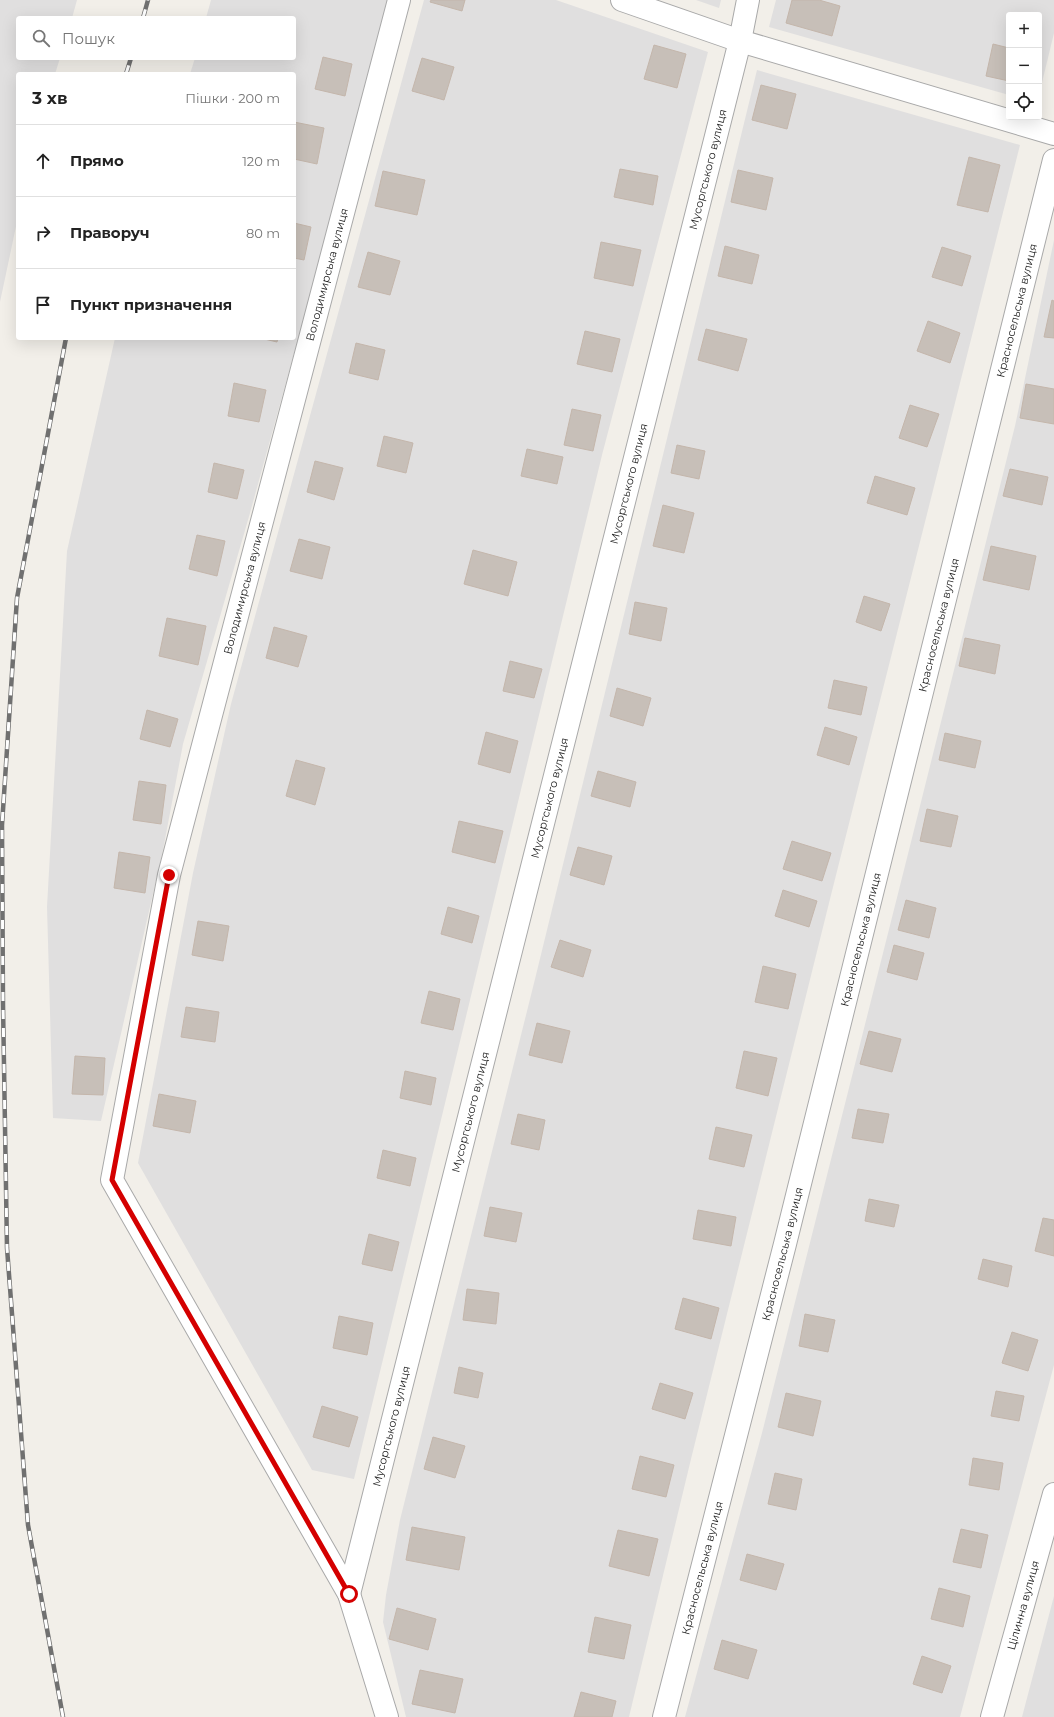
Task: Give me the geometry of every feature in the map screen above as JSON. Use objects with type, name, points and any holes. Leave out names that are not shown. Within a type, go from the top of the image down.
[{"type":"street","name":"Володимирська вулиця","points":[[349,1594],[112,1180],[169,875],[399,0]]},
{"type":"street","points":[[622,0],[740,41],[1054,134]]},
{"type":"street","name":"Мусоргського вулиця","points":[[349,1594],[740,41],[748,0]]},
{"type":"street","name":"Красносельська вулиця","points":[[664,1717],[785,1244],[1054,160]]},
{"type":"street","name":"Цілинна вулиця","points":[[992,1717],[1052,1508]]},
{"type":"street","points":[[349,1594],[387,1717]]},
{"type":"shaded area","points":[[0,0],[77,0],[73,16],[16,16],[16,60],[59,60],[56,72],[16,72],[16,226],[0,302]]},
{"type":"shaded area","points":[[211,0],[388,0],[314,281],[250,513],[183,744],[163,850],[101,1121],[53,1118],[47,907],[67,551],[115,340],[296,340],[296,72],[191,72],[194,60],[296,60],[296,16],[207,16]]},
{"type":"shaded area","points":[[424,0],[556,0],[708,52],[602,455],[354,1479],[312,1470],[138,1163],[193,873],[231,704]]},
{"type":"shaded area","points":[[696,0],[721,0],[719,8]]},
{"type":"shaded area","points":[[776,0],[1054,0],[1054,33],[1042,83],[1042,12],[1006,12],[1006,94],[769,27]]},
{"type":"shaded area","points":[[757,70],[1020,145],[831,895],[691,1459],[629,1717],[406,1717],[383,1622],[386,1595],[400,1520],[536,975]]},
{"type":"shaded area","points":[[1054,240],[1054,1365],[960,1717],[685,1717],[762,1433],[1015,426]]},
{"type":"shaded area","points":[[1054,1596],[1054,1717],[1022,1717]]},
{"type":"building","points":[[431,0],[465,0],[462,11],[430,2]]},
{"type":"building","points":[[792,0],[819,0],[840,6],[832,36],[786,23]]},
{"type":"building","points":[[993,44],[1006,47],[1006,80],[986,76]]},
{"type":"building","points":[[654,45],[686,54],[677,88],[644,79]]},
{"type":"building","points":[[323,57],[352,64],[345,96],[315,89]]},
{"type":"building","points":[[422,58],[454,67],[444,100],[412,91]]},
{"type":"building","points":[[761,85],[796,94],[787,129],[752,120]]},
{"type":"building","points":[[296,122],[324,128],[317,164],[296,159]]},
{"type":"building","points":[[969,157],[1000,165],[988,212],[957,205]]},
{"type":"building","points":[[620,169],[658,176],[653,205],[614,197]]},
{"type":"building","points":[[738,170],[773,178],[766,210],[731,202]]},
{"type":"building","points":[[383,171],[425,180],[417,215],[375,206]]},
{"type":"building","points":[[296,223],[311,227],[304,260],[296,258]]},
{"type":"building","points":[[601,242],[641,250],[633,286],[594,278]]},
{"type":"building","points":[[725,246],[759,255],[752,284],[718,276]]},
{"type":"building","points":[[942,247],[971,256],[962,286],[932,277]]},
{"type":"building","points":[[368,252],[400,261],[390,295],[358,287]]},
{"type":"building","points":[[1052,300],[1054,301],[1054,338],[1044,337]]},
{"type":"building","points":[[928,321],[960,333],[950,363],[917,351]]},
{"type":"building","points":[[706,329],[747,339],[738,371],[698,360]]},
{"type":"building","points":[[585,331],[620,339],[612,372],[577,364]]},
{"type":"building","points":[[356,343],[385,350],[378,380],[349,373]]},
{"type":"building","points":[[234,383],[266,390],[259,422],[228,416]]},
{"type":"building","points":[[1026,384],[1054,389],[1054,424],[1020,418]]},
{"type":"building","points":[[910,405],[939,414],[927,447],[899,438]]},
{"type":"building","points":[[572,409],[601,415],[593,451],[564,445]]},
{"type":"building","points":[[384,436],[413,443],[406,473],[377,466]]},
{"type":"building","points":[[677,445],[705,451],[699,479],[671,473]]},
{"type":"building","points":[[527,449],[563,457],[557,484],[521,476]]},
{"type":"building","points":[[315,461],[343,468],[334,500],[307,492]]},
{"type":"building","points":[[214,463],[244,470],[237,499],[208,492]]},
{"type":"building","points":[[1010,469],[1048,477],[1042,505],[1003,496]]},
{"type":"building","points":[[875,476],[915,488],[907,515],[867,503]]},
{"type":"building","points":[[663,505],[694,513],[684,553],[653,546]]},
{"type":"building","points":[[197,535],[225,541],[217,576],[189,569]]},
{"type":"building","points":[[299,539],[330,547],[322,579],[290,571]]},
{"type":"building","points":[[991,546],[1036,556],[1029,590],[983,580]]},
{"type":"building","points":[[473,550],[517,562],[508,596],[464,584]]},
{"type":"building","points":[[864,596],[890,604],[881,631],[856,622]]},
{"type":"building","points":[[635,602],[667,608],[661,641],[629,634]]},
{"type":"building","points":[[167,618],[206,626],[198,665],[159,656]]},
{"type":"building","points":[[274,627],[307,636],[298,667],[266,658]]},
{"type":"building","points":[[965,638],[1000,645],[995,674],[959,666]]},
{"type":"building","points":[[510,661],[542,669],[534,698],[503,691]]},
{"type":"building","points":[[834,680],[867,687],[861,715],[828,708]]},
{"type":"building","points":[[617,688],[651,698],[643,726],[610,716]]},
{"type":"building","points":[[147,710],[178,719],[170,747],[140,739]]},
{"type":"building","points":[[825,727],[857,737],[849,765],[817,755]]},
{"type":"building","points":[[486,732],[518,741],[510,773],[478,764]]},
{"type":"building","points":[[945,733],[981,741],[975,768],[939,760]]},
{"type":"building","points":[[296,760],[325,768],[315,805],[286,796]]},
{"type":"building","points":[[598,771],[636,782],[630,807],[591,796]]},
{"type":"building","points":[[139,781],[166,785],[161,824],[133,820]]},
{"type":"building","points":[[927,809],[958,816],[951,847],[920,841]]},
{"type":"building","points":[[459,821],[503,831],[495,863],[452,852]]},
{"type":"building","points":[[792,841],[831,853],[822,881],[783,869]]},
{"type":"building","points":[[578,847],[612,856],[604,885],[570,875]]},
{"type":"building","points":[[119,852],[150,857],[145,893],[114,888]]},
{"type":"building","points":[[783,890],[817,901],[809,927],[775,916]]},
{"type":"building","points":[[906,900],[936,908],[929,938],[898,930]]},
{"type":"building","points":[[448,907],[479,916],[472,943],[441,934]]},
{"type":"building","points":[[198,921],[229,926],[223,961],[192,955]]},
{"type":"building","points":[[560,940],[591,950],[583,977],[551,967]]},
{"type":"building","points":[[894,945],[924,953],[917,980],[887,972]]},
{"type":"building","points":[[763,966],[796,974],[788,1009],[755,1002]]},
{"type":"building","points":[[429,991],[460,999],[453,1030],[421,1023]]},
{"type":"building","points":[[186,1007],[219,1012],[215,1042],[181,1037]]},
{"type":"building","points":[[537,1023],[570,1031],[562,1063],[529,1055]]},
{"type":"building","points":[[869,1031],[901,1039],[892,1072],[860,1064]]},
{"type":"building","points":[[744,1051],[777,1058],[768,1096],[736,1088]]},
{"type":"building","points":[[75,1056],[105,1058],[103,1095],[72,1094]]},
{"type":"building","points":[[405,1071],[436,1078],[431,1105],[400,1098]]},
{"type":"building","points":[[159,1094],[196,1101],[190,1133],[153,1126]]},
{"type":"building","points":[[858,1109],[889,1114],[883,1143],[852,1138]]},
{"type":"building","points":[[518,1114],[545,1120],[539,1150],[511,1144]]},
{"type":"building","points":[[716,1127],[752,1135],[744,1167],[709,1159]]},
{"type":"building","points":[[383,1150],[416,1158],[410,1186],[377,1178]]},
{"type":"building","points":[[869,1199],[899,1205],[894,1227],[865,1221]]},
{"type":"building","points":[[490,1207],[522,1213],[516,1242],[484,1236]]},
{"type":"building","points":[[698,1210],[736,1217],[731,1246],[693,1239]]},
{"type":"building","points":[[1043,1218],[1054,1220],[1054,1256],[1035,1251]]},
{"type":"building","points":[[369,1234],[399,1242],[392,1271],[362,1264]]},
{"type":"building","points":[[983,1259],[1012,1266],[1008,1287],[978,1279]]},
{"type":"building","points":[[467,1289],[499,1293],[496,1324],[463,1320]]},
{"type":"building","points":[[683,1298],[719,1308],[711,1339],[675,1329]]},
{"type":"building","points":[[805,1314],[835,1320],[828,1352],[799,1346]]},
{"type":"building","points":[[339,1316],[373,1323],[367,1355],[333,1348]]},
{"type":"building","points":[[1012,1332],[1038,1340],[1028,1371],[1002,1363]]},
{"type":"building","points":[[459,1367],[483,1373],[478,1398],[454,1393]]},
{"type":"building","points":[[660,1383],[693,1393],[685,1419],[652,1409]]},
{"type":"building","points":[[996,1391],[1024,1396],[1019,1421],[991,1416]]},
{"type":"building","points":[[786,1393],[821,1401],[813,1436],[778,1427]]},
{"type":"building","points":[[322,1406],[358,1417],[349,1447],[313,1437]]},
{"type":"building","points":[[433,1437],[465,1446],[455,1478],[424,1469]]},
{"type":"building","points":[[640,1456],[674,1465],[666,1497],[632,1489]]},
{"type":"building","points":[[973,1458],[1003,1463],[999,1490],[969,1485]]},
{"type":"building","points":[[775,1473],[802,1479],[796,1510],[768,1504]]},
{"type":"building","points":[[412,1527],[465,1537],[459,1570],[406,1560]]},
{"type":"building","points":[[961,1529],[988,1535],[981,1568],[953,1562]]},
{"type":"building","points":[[618,1530],[658,1539],[649,1576],[609,1566]]},
{"type":"building","points":[[747,1554],[784,1564],[776,1590],[740,1580]]},
{"type":"building","points":[[939,1588],[970,1596],[963,1627],[931,1619]]},
{"type":"building","points":[[397,1608],[436,1619],[428,1650],[389,1639]]},
{"type":"building","points":[[595,1617],[631,1625],[624,1659],[588,1652]]},
{"type":"building","points":[[722,1640],[757,1650],[748,1679],[714,1669]]},
{"type":"building","points":[[922,1656],[951,1666],[942,1693],[913,1684]]},
{"type":"building","points":[[420,1670],[463,1679],[455,1713],[412,1704]]},
{"type":"building","points":[[581,1692],[616,1701],[612,1717],[574,1717]]},
{"type":"railway","points":[[144,16],[148,0]]},
{"type":"railway","points":[[127,72],[130,60]]},
{"type":"railway","points":[[63,1717],[28,1525],[7,1248],[2,825],[17,598],[66,340]]},
{"type":"route","points":[[169,875],[112,1180],[349,1594]]}]
